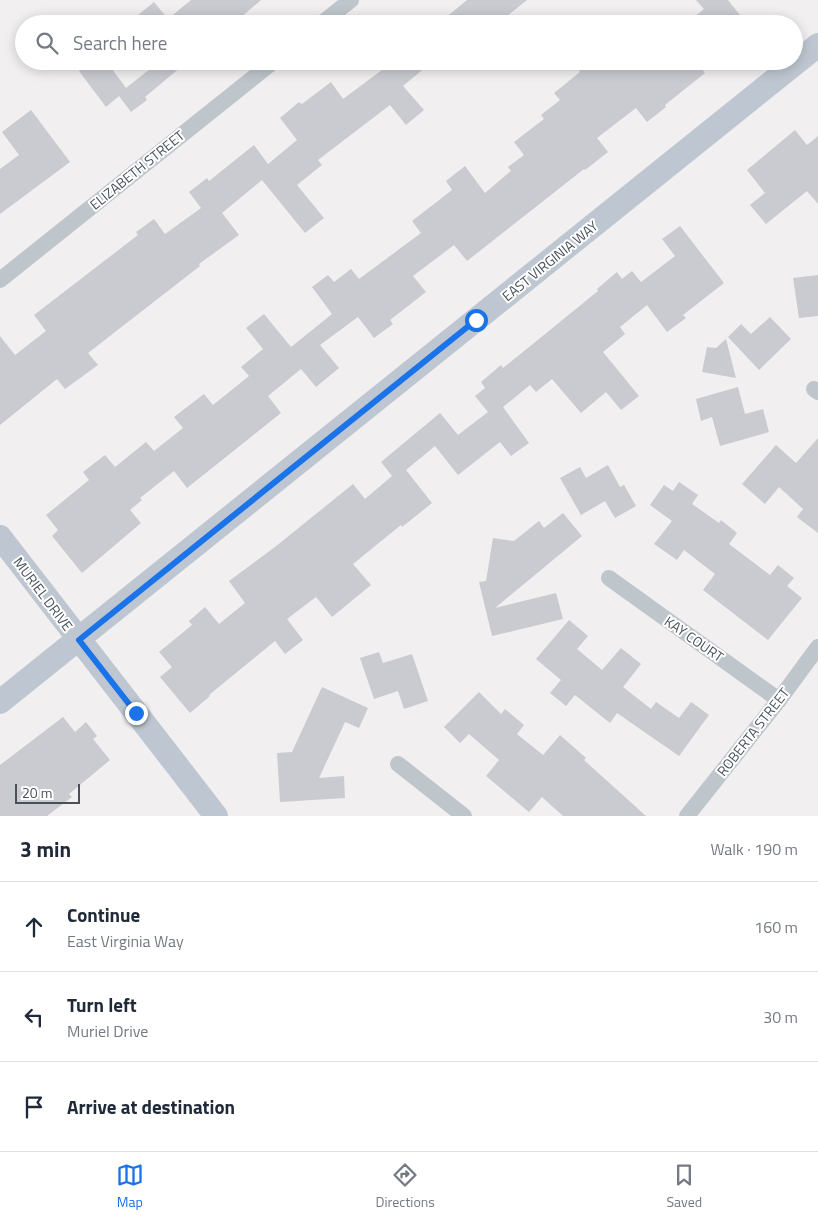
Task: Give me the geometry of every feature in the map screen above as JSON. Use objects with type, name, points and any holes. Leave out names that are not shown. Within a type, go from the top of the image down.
[{"type":"street","points":[[332,15],[351,0]]},
{"type":"street","name":"EAST VIRGINIA WAY","points":[[803,57],[818,45]]},
{"type":"street","name":"ELIZABETH STREET","points":[[0,280],[263,70]]},
{"type":"street","name":"EAST VIRGINIA WAY","points":[[0,702],[787,70]]},
{"type":"street","name":"MURIEL DRIVE","points":[[0,537],[216,816]]},
{"type":"street","name":"KAY COURT","points":[[609,578],[779,700]]},
{"type":"street","name":"ROBERTA STREET","points":[[687,816],[779,700],[818,647]]},
{"type":"street","points":[[398,764],[464,816]]},
{"type":"building","points":[[191,0],[261,0],[244,15],[173,15]]},
{"type":"building","points":[[467,0],[527,0],[508,15],[449,15]]},
{"type":"building","points":[[696,0],[728,0],[740,15],[697,15],[704,9]]},
{"type":"building","points":[[154,2],[165,15],[138,15]]},
{"type":"building","points":[[113,70],[126,88],[149,70],[177,70],[145,97],[147,100],[131,112],[119,96],[106,107],[79,71]]},
{"type":"building","points":[[382,70],[422,70],[403,86],[424,110],[406,125],[390,105],[318,160],[322,165],[297,185],[324,218],[305,233],[262,180],[222,213],[239,235],[199,264],[200,266],[88,353],[98,365],[65,389],[57,379],[0,425],[0,336],[15,355],[46,331],[34,315],[138,235],[136,232],[154,219],[165,234],[201,208],[189,192],[207,178],[209,181],[254,145],[268,164],[297,140],[280,118],[299,102],[302,104],[331,82],[343,99]]},
{"type":"building","points":[[579,70],[703,70],[705,73],[647,122],[636,108],[597,138],[608,152],[467,261],[454,245],[413,276],[426,292],[390,320],[393,324],[374,338],[358,317],[320,345],[339,368],[316,387],[301,369],[268,396],[281,413],[187,488],[174,471],[140,498],[142,500],[130,510],[141,523],[82,573],[52,536],[58,530],[46,515],[89,480],[83,472],[105,455],[115,467],[146,442],[154,451],[183,428],[174,417],[204,394],[213,405],[249,376],[241,367],[263,349],[246,328],[264,314],[291,347],[332,314],[312,287],[328,275],[334,282],[351,269],[359,279],[421,233],[412,221],[452,190],[446,181],[465,166],[485,193],[511,171],[508,167],[524,155],[514,142],[544,119],[541,115],[560,100],[554,93],[580,72]]},
{"type":"building","points":[[31,110],[70,162],[0,214],[0,169],[19,155],[2,132]]},
{"type":"building","points":[[795,130],[807,145],[818,136],[818,204],[807,191],[766,224],[750,205],[765,193],[747,170]]},
{"type":"building","points":[[680,226],[724,283],[683,315],[686,318],[667,332],[647,305],[620,327],[625,334],[603,352],[639,396],[621,410],[606,392],[581,413],[552,379],[536,392],[530,385],[503,407],[529,443],[511,456],[500,442],[458,475],[435,446],[406,470],[432,503],[402,527],[401,525],[353,564],[371,585],[332,617],[316,597],[287,619],[303,640],[285,654],[275,641],[190,713],[160,677],[172,667],[159,652],[192,625],[189,621],[205,607],[219,624],[245,603],[229,581],[275,547],[353,484],[365,499],[392,476],[381,462],[440,413],[458,435],[488,412],[475,396],[485,388],[481,382],[501,365],[503,368],[534,343],[598,291],[597,289],[617,272],[622,279],[632,271],[641,282],[675,256],[662,239]]},
{"type":"building","points":[[818,275],[818,316],[799,318],[793,278]]},
{"type":"building","points":[[770,317],[791,339],[759,370],[728,337],[741,324],[751,334]]},
{"type":"building","points":[[726,339],[736,378],[702,372],[707,347],[716,348]]},
{"type":"building","points":[[738,387],[745,414],[763,409],[769,432],[720,446],[712,417],[701,421],[696,399]]},
{"type":"building","points":[[818,438],[818,533],[797,517],[803,509],[779,487],[765,504],[742,484],[776,445],[796,463]]},
{"type":"building","points":[[608,465],[620,487],[624,485],[636,506],[615,518],[605,501],[581,515],[560,478],[580,467],[586,478]]},
{"type":"building","points":[[679,482],[698,495],[692,504],[719,523],[721,520],[737,533],[729,544],[770,575],[778,565],[794,578],[787,586],[802,598],[768,640],[703,590],[715,574],[684,550],[677,560],[654,544],[672,521],[650,505],[664,485],[673,491]]},
{"type":"building","points":[[563,513],[582,536],[495,608],[556,593],[563,619],[492,636],[479,582],[486,581],[493,538],[514,541],[539,521],[544,528]]},
{"type":"building","points":[[569,620],[588,636],[577,649],[602,670],[621,648],[641,664],[623,687],[651,709],[656,702],[679,718],[691,702],[709,715],[679,756],[617,713],[610,723],[575,695],[566,706],[550,693],[561,680],[536,659]]},
{"type":"building","points":[[379,652],[383,663],[412,654],[428,701],[404,709],[398,691],[374,699],[360,658]]},
{"type":"building","points":[[322,687],[368,708],[359,728],[345,722],[319,778],[344,776],[345,798],[280,802],[277,753],[292,752]]},
{"type":"building","points":[[479,692],[501,714],[505,709],[524,725],[517,734],[543,755],[560,735],[586,758],[584,760],[646,816],[563,816],[542,797],[529,812],[486,776],[499,760],[469,734],[460,743],[444,727]]},
{"type":"building","points":[[63,717],[75,732],[86,722],[97,736],[93,739],[110,760],[69,794],[72,797],[47,816],[0,816],[0,765]]},
{"type":"route","points":[[136,713],[79,640],[476,320]]}]
